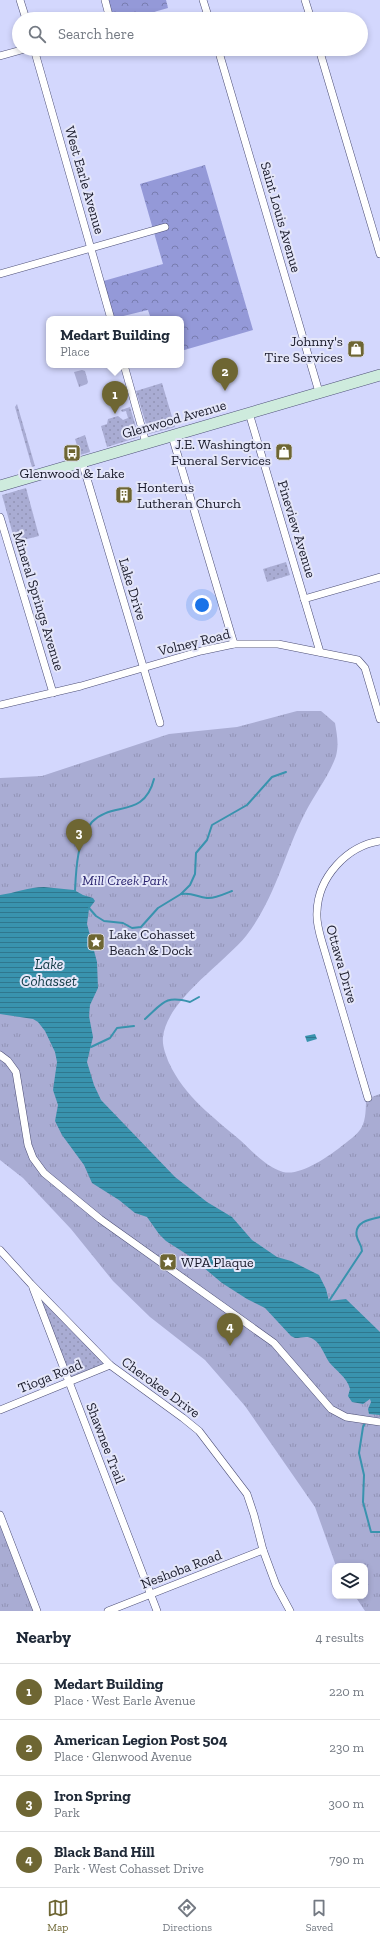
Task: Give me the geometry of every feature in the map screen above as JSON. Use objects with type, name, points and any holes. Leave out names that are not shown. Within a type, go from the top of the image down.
[{"type":"main road","name":"Glenwood Avenue","points":[[0,486],[380,375]]},
{"type":"street","points":[[20,0],[24,12]]},
{"type":"street","points":[[105,0],[108,12]]},
{"type":"street","points":[[203,0],[207,12]]},
{"type":"street","points":[[305,0],[309,12]]},
{"type":"street","points":[[0,56],[12,53]]},
{"type":"street","name":"West Earle Avenue","points":[[36,56],[110,316]]},
{"type":"street","name":"Saint Louis Avenue","points":[[220,56],[319,392]]},
{"type":"street","points":[[322,56],[380,254]]},
{"type":"street","points":[[0,274],[165,227]]},
{"type":"street","points":[[125,368],[146,443]]},
{"type":"street","name":"Pineview Avenue","points":[[249,413],[320,652]]},
{"type":"street","points":[[172,436],[234,644]]},
{"type":"street","name":"Lake Drive","points":[[82,462],[160,724]]},
{"type":"street","name":"Mineral Springs Avenue","points":[[0,517],[53,693]]},
{"type":"street","points":[[304,599],[380,577]]},
{"type":"street","name":"Volney Road","points":[[0,705],[53,693],[201,651],[234,644],[278,644],[354,659],[362,663],[367,674],[380,719]]},
{"type":"street","name":"Ottawa Drive","points":[[368,1098],[317,926],[316,911],[319,894],[325,882],[340,861],[364,845],[380,840]]},
{"type":"street","points":[[0,1055],[8,1061],[16,1072],[28,1145],[33,1158],[44,1173],[100,1218],[274,1343],[331,1409],[342,1415],[380,1422]]},
{"type":"street","name":"Cherokee Drive","points":[[0,1250],[110,1365],[183,1418],[199,1432],[247,1494],[263,1550],[276,1585],[290,1611]]},
{"type":"street","name":"Shawnee Trail","points":[[31,1284],[157,1611]]},
{"type":"street","name":"Tioga Road","points":[[0,1410],[110,1365]]},
{"type":"street","points":[[0,1515],[37,1611]]},
{"type":"street","name":"Neshoba Road","points":[[108,1611],[263,1550]]},
{"type":"green space","points":[[105,0],[166,0],[168,8],[154,12],[108,12]]},
{"type":"green space","points":[[205,165],[253,330],[184,350],[184,316],[150,316],[148,310],[123,316],[110,316],[100,282],[163,264],[140,184]]},
{"type":"green space","points":[[82,370],[85,371],[88,382],[87,384],[79,387],[74,372]]},
{"type":"green space","points":[[162,383],[175,427],[149,434],[136,391]]},
{"type":"green space","points":[[17,404],[35,466],[32,467],[15,407]]},
{"type":"green space","points":[[130,407],[139,437],[107,447],[101,426],[107,424],[108,419],[118,416],[123,420],[128,418],[126,411],[122,412],[121,410]]},
{"type":"green space","points":[[85,435],[90,452],[80,455],[75,439]]},
{"type":"green space","points":[[26,488],[39,536],[15,542],[2,495]]},
{"type":"green space","points":[[286,562],[290,575],[267,582],[263,569]]},
{"type":"green space","name":"Mill Creek Park","points":[[297,711],[321,711],[335,723],[337,740],[336,756],[305,813],[272,892],[256,922],[236,947],[197,983],[174,1010],[167,1023],[163,1037],[163,1044],[169,1063],[175,1075],[191,1096],[209,1114],[260,1158],[277,1170],[283,1172],[290,1173],[305,1169],[333,1153],[352,1138],[361,1129],[363,1124],[366,1099],[380,1094],[380,1611],[365,1611],[357,1599],[368,1599],[368,1563],[335,1563],[315,1507],[245,1406],[205,1360],[150,1317],[113,1281],[71,1229],[23,1178],[0,1160],[0,778],[42,776],[169,734],[237,727]]},
{"type":"green space","points":[[31,1284],[110,1365],[69,1382]]},
{"type":"green space","points":[[0,1515],[37,1611],[0,1611]]},
{"type":"water","name":"Lake Cohasset","points":[[44,887],[74,890],[93,898],[95,901],[89,909],[87,924],[97,962],[98,988],[90,1005],[89,1016],[93,1037],[87,1062],[94,1085],[101,1100],[175,1177],[207,1202],[232,1217],[252,1240],[277,1257],[291,1261],[319,1275],[326,1289],[329,1301],[346,1299],[380,1332],[380,1415],[369,1414],[368,1409],[371,1402],[370,1399],[363,1404],[352,1402],[348,1396],[350,1389],[349,1385],[329,1362],[316,1341],[309,1337],[295,1338],[291,1336],[265,1308],[247,1299],[222,1283],[191,1257],[166,1241],[147,1217],[135,1213],[119,1200],[92,1183],[84,1165],[62,1135],[55,1121],[58,1105],[53,1090],[57,1062],[55,1052],[45,1031],[38,1022],[33,1019],[0,1014],[0,895]]},
{"type":"water","points":[[315,1034],[317,1039],[307,1042],[305,1036]]},
{"type":"waterway","points":[[89,908],[96,916],[104,921],[123,923],[132,928],[141,927],[158,908],[181,894],[190,885],[195,874],[196,853],[207,840],[212,825],[247,805],[272,777],[286,772]]},
{"type":"waterway","points":[[75,891],[78,855],[87,829],[92,822],[100,816],[109,812],[127,808],[143,800],[154,779]]},
{"type":"waterway","points":[[181,894],[213,898],[232,891]]},
{"type":"waterway","points":[[145,1019],[165,1002],[175,999],[190,1002],[199,997]]},
{"type":"waterway","points":[[91,1047],[110,1038],[117,1028],[134,1026]]},
{"type":"waterway","points":[[329,1301],[362,1251],[356,1232],[358,1228],[363,1222],[380,1217]]},
{"type":"waterway","points":[[366,1421],[363,1427],[359,1453],[364,1475],[363,1502],[371,1532],[380,1532]]},
{"type":"place","name":"Johnny's Tire Services","points":[[356,349]]},
{"type":"place","name":"American Legion Post 504","points":[[225,391]]},
{"type":"place","name":"Medart Building","points":[[115,414]]},
{"type":"place","name":"J.E. Washington Funeral Services","points":[[284,452]]},
{"type":"place","name":"Glenwood & Lake","points":[[72,453]]},
{"type":"place","name":"Honterus Lutheran Church","points":[[124,495]]},
{"type":"place","name":"Iron Spring","points":[[79,852]]},
{"type":"place","name":"Lake Cohasset Beach & Dock","points":[[96,942]]},
{"type":"place","name":"WPA Plaque","points":[[168,1262]]},
{"type":"place","name":"Black Band Hill","points":[[230,1346]]}]
